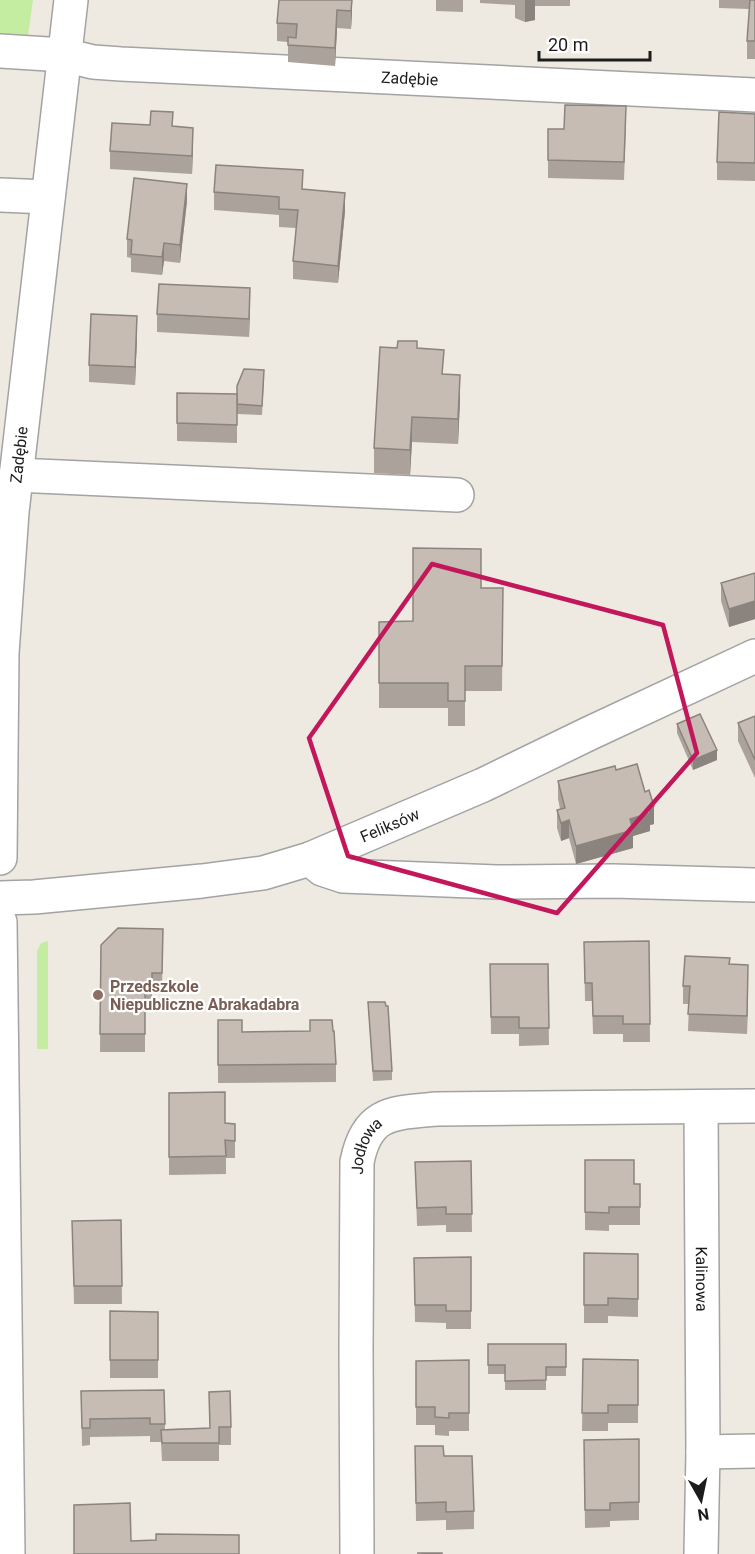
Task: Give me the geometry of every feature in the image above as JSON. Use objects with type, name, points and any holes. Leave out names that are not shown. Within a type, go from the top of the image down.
[{"type":"street","name":"Zadębie","points":[[0,858],[2,653],[16,476],[71,0]]},
{"type":"street","points":[[0,51],[64,55]]},
{"type":"street","name":"Zadębie","points":[[64,55],[93,62],[121,64],[755,95]]},
{"type":"street","points":[[0,195],[48,197]]},
{"type":"street","points":[[16,476],[457,495]]},
{"type":"street","name":"Feliksów","points":[[0,898],[34,897],[202,881],[263,873],[310,859],[483,785],[755,656]]},
{"type":"street","points":[[310,859],[322,869],[343,876],[497,882],[755,885]]},
{"type":"street","points":[[0,922],[8,1554]]},
{"type":"street","name":"Jodłowa","points":[[357,1554],[357,1162],[360,1144],[374,1124],[388,1115],[437,1109],[755,1106]]},
{"type":"street","name":"Kalinowa","points":[[701,1107],[703,1452],[701,1554]]},
{"type":"street","points":[[703,1452],[755,1451]]},
{"type":"highlighted area","points":[[432,564],[663,625],[697,753],[557,913],[348,856],[309,738]]},
{"type":"green space","points":[[0,0],[33,0],[28,36],[0,38]]},
{"type":"green space","points":[[48,941],[48,1049],[37,1049],[37,951],[41,943]]},
{"type":"building","points":[[279,0],[352,0],[351,11],[337,10],[335,48],[288,45],[288,37],[296,38],[297,24],[277,23]]},
{"type":"building","points":[[750,0],[755,0],[755,41],[747,41]]},
{"type":"building","points":[[565,105],[626,106],[624,162],[548,160],[548,129],[564,129]]},
{"type":"building","points":[[151,111],[173,112],[172,126],[193,128],[192,156],[110,151],[112,123],[150,125]]},
{"type":"building","points":[[719,112],[755,114],[755,163],[717,162]]},
{"type":"building","points":[[216,165],[303,170],[302,189],[345,193],[338,266],[293,261],[298,210],[279,209],[279,197],[214,192]]},
{"type":"building","points":[[134,178],[187,184],[180,245],[164,243],[162,257],[131,254],[132,240],[127,239]]},
{"type":"building","points":[[159,284],[250,288],[249,319],[157,314]]},
{"type":"building","points":[[91,314],[137,316],[135,367],[89,365]]},
{"type":"building","points":[[398,341],[417,341],[417,348],[444,350],[442,374],[460,375],[458,419],[412,417],[410,450],[374,448],[380,347],[397,348]]},
{"type":"building","points":[[244,369],[264,370],[262,406],[237,404],[237,386]]},
{"type":"building","points":[[177,393],[237,394],[237,425],[177,423]]},
{"type":"building","points":[[413,548],[481,549],[481,588],[503,588],[502,666],[465,666],[465,701],[448,701],[448,683],[379,683],[379,622],[413,621]]},
{"type":"building","points":[[755,573],[755,601],[729,609],[721,583]]},
{"type":"building","points":[[700,714],[717,750],[693,760],[677,724]]},
{"type":"building","points":[[755,716],[755,760],[738,723]]},
{"type":"building","points":[[637,764],[645,792],[649,790],[654,806],[649,808],[650,813],[630,819],[633,830],[576,846],[569,820],[561,823],[557,810],[565,808],[558,781],[615,766],[616,770]]},
{"type":"building","points":[[118,928],[163,929],[162,973],[152,973],[152,981],[145,982],[145,1034],[100,1034],[101,945]]},
{"type":"building","points":[[649,941],[650,1024],[623,1024],[623,1016],[593,1016],[592,983],[585,983],[584,942]]},
{"type":"building","points":[[685,956],[730,958],[729,964],[748,965],[747,1016],[688,1014],[690,986],[683,986]]},
{"type":"building","points":[[490,964],[548,964],[549,1028],[519,1028],[519,1017],[491,1017]]},
{"type":"building","points":[[368,1002],[385,1002],[388,1006],[392,1071],[373,1071]]},
{"type":"building","points":[[218,1020],[242,1020],[242,1032],[310,1031],[310,1020],[332,1020],[336,1064],[218,1065]]},
{"type":"building","points":[[225,1092],[225,1123],[235,1124],[235,1141],[225,1140],[226,1156],[169,1157],[169,1093]]},
{"type":"building","points":[[585,1160],[634,1160],[634,1184],[640,1184],[640,1207],[609,1207],[609,1213],[585,1212]]},
{"type":"building","points":[[471,1161],[472,1214],[446,1214],[446,1207],[417,1208],[415,1162]]},
{"type":"building","points":[[121,1220],[122,1286],[74,1286],[72,1221]]},
{"type":"building","points":[[584,1253],[638,1254],[638,1299],[608,1298],[608,1305],[584,1305]]},
{"type":"building","points":[[471,1257],[471,1311],[446,1311],[446,1305],[415,1305],[414,1258]]},
{"type":"building","points":[[110,1311],[158,1312],[158,1360],[110,1360]]},
{"type":"building","points":[[488,1344],[566,1344],[566,1367],[546,1367],[546,1380],[505,1381],[505,1365],[488,1365]]},
{"type":"building","points":[[583,1359],[638,1360],[638,1405],[608,1405],[608,1413],[582,1413]]},
{"type":"building","points":[[469,1360],[469,1413],[449,1413],[449,1418],[435,1417],[435,1407],[416,1407],[416,1361]]},
{"type":"building","points":[[164,1390],[165,1424],[150,1424],[150,1418],[90,1419],[90,1428],[82,1428],[81,1391]]},
{"type":"building","points":[[230,1391],[231,1427],[219,1427],[219,1443],[162,1443],[161,1430],[210,1428],[209,1392]]},
{"type":"building","points":[[639,1439],[639,1502],[610,1503],[610,1510],[585,1510],[584,1440]]},
{"type":"building","points":[[415,1446],[443,1446],[444,1456],[472,1456],[474,1511],[446,1512],[446,1502],[416,1503]]},
{"type":"building","points":[[130,1503],[131,1541],[156,1540],[156,1534],[239,1535],[239,1554],[74,1554],[74,1505]]},
{"type":"place","name":"Przedszkole Niepubliczne Abrakadabra","points":[[98,995]]}]
